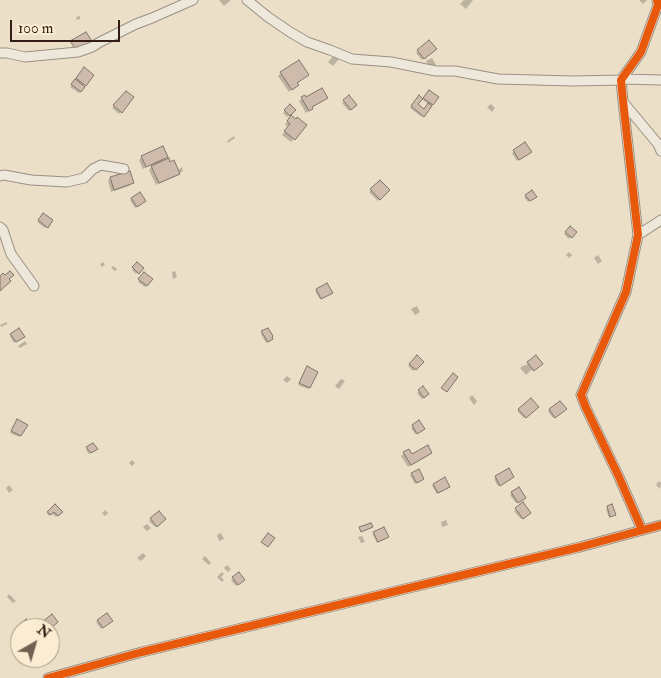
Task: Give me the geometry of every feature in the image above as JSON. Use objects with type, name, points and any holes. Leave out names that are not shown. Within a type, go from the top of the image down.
[{"type":"street","points":[[0,53],[25,57],[78,52],[192,0]]},
{"type":"street","points":[[247,0],[268,17],[307,42],[352,59],[391,62],[436,71],[455,71],[498,79],[573,81],[661,80]]},
{"type":"street","points":[[642,530],[581,395],[626,292],[638,235],[622,80],[642,52],[658,5],[657,0]]},
{"type":"street","points":[[623,102],[658,144],[661,151]]},
{"type":"street","points":[[0,176],[67,182],[84,178],[101,165],[124,168]]},
{"type":"street","points":[[638,235],[661,220]]},
{"type":"street","points":[[0,227],[4,230],[10,254],[34,286]]},
{"type":"street","points":[[48,678],[142,652],[561,552],[661,525]]},
{"type":"building","points":[[86,32],[92,41],[76,50],[70,41]]},
{"type":"building","points":[[429,40],[437,49],[424,59],[417,50]]},
{"type":"building","points":[[299,60],[309,75],[297,83],[299,85],[292,90],[280,72]]},
{"type":"building","points":[[84,67],[94,75],[86,86],[76,78]]},
{"type":"building","points":[[75,79],[85,87],[81,92],[71,84]]},
{"type":"building","points":[[322,88],[328,98],[312,107],[313,109],[309,111],[301,97],[305,95],[306,97]]},
{"type":"building","points":[[429,90],[439,97],[433,105],[423,98]]},
{"type":"building","points":[[126,91],[134,97],[122,113],[113,105]]},
{"type":"building","points":[[349,95],[357,105],[351,110],[343,100]]},
{"type":"building","points":[[419,95],[423,99],[418,104],[424,109],[428,103],[432,106],[424,117],[411,106]]},
{"type":"building","points":[[290,104],[296,110],[290,116],[284,110]]},
{"type":"building","points":[[291,115],[307,125],[295,140],[284,131],[290,124],[287,121]]},
{"type":"building","points":[[525,142],[532,152],[519,160],[513,150]]},
{"type":"building","points":[[163,146],[168,157],[146,167],[141,156]]},
{"type":"building","points":[[169,158],[170,162],[174,160],[180,174],[159,183],[151,166]]},
{"type":"building","points":[[130,171],[134,183],[114,190],[110,177]]},
{"type":"building","points":[[380,180],[390,190],[380,200],[370,189]]},
{"type":"building","points":[[532,190],[537,197],[530,201],[525,195]]},
{"type":"building","points":[[140,192],[146,201],[137,207],[131,198]]},
{"type":"building","points":[[43,213],[53,220],[48,228],[38,220]]},
{"type":"building","points":[[570,226],[577,232],[572,238],[565,232]]},
{"type":"building","points":[[137,262],[144,268],[139,274],[132,267]]},
{"type":"building","points":[[10,271],[14,275],[9,279],[11,281],[0,291],[0,276]]},
{"type":"building","points":[[144,272],[153,279],[147,286],[138,279]]},
{"type":"building","points":[[327,283],[333,293],[321,299],[316,289]]},
{"type":"building","points":[[19,328],[25,337],[16,342],[10,334]]},
{"type":"building","points":[[268,328],[273,339],[268,342],[261,331]]},
{"type":"building","points":[[417,355],[424,362],[416,370],[409,364]]},
{"type":"building","points":[[536,355],[543,364],[534,371],[527,362]]},
{"type":"building","points":[[307,366],[318,372],[310,388],[299,383]]},
{"type":"building","points":[[453,373],[458,377],[447,392],[441,388]]},
{"type":"building","points":[[423,386],[429,394],[424,398],[418,390]]},
{"type":"building","points":[[531,398],[539,407],[526,418],[518,409]]},
{"type":"building","points":[[560,401],[567,409],[555,418],[549,409]]},
{"type":"building","points":[[17,419],[28,425],[21,436],[11,431]]},
{"type":"building","points":[[419,420],[425,429],[417,434],[412,425]]},
{"type":"building","points":[[93,443],[98,449],[91,453],[86,447]]},
{"type":"building","points":[[428,445],[432,453],[411,465],[403,452],[409,449],[412,454]]},
{"type":"building","points":[[509,468],[514,477],[500,486],[495,476]]},
{"type":"building","points":[[419,469],[424,479],[417,483],[411,473]]},
{"type":"building","points":[[445,477],[450,487],[438,493],[433,484]]},
{"type":"building","points":[[519,487],[526,498],[518,503],[511,492]]},
{"type":"building","points":[[523,502],[531,513],[523,519],[515,508]]},
{"type":"building","points":[[55,504],[63,512],[58,516],[54,512],[51,515],[47,512]]},
{"type":"building","points":[[612,504],[616,515],[610,517],[607,506]]},
{"type":"building","points":[[159,511],[166,519],[157,527],[150,518]]},
{"type":"building","points":[[371,523],[373,527],[361,532],[359,527]]},
{"type":"building","points":[[384,527],[389,537],[378,542],[373,532]]},
{"type":"building","points":[[268,533],[275,538],[268,547],[261,542]]},
{"type":"building","points":[[239,572],[245,580],[238,585],[232,577]]},
{"type":"building","points":[[107,613],[113,621],[103,628],[97,620]]},
{"type":"building","points":[[52,614],[55,618],[47,618]]},
{"type":"cycle path","points":[[642,530],[581,395],[626,292],[638,235],[621,80],[641,52],[658,5],[657,0]]},
{"type":"cycle path","points":[[48,678],[142,652],[580,547],[661,525]]}]
